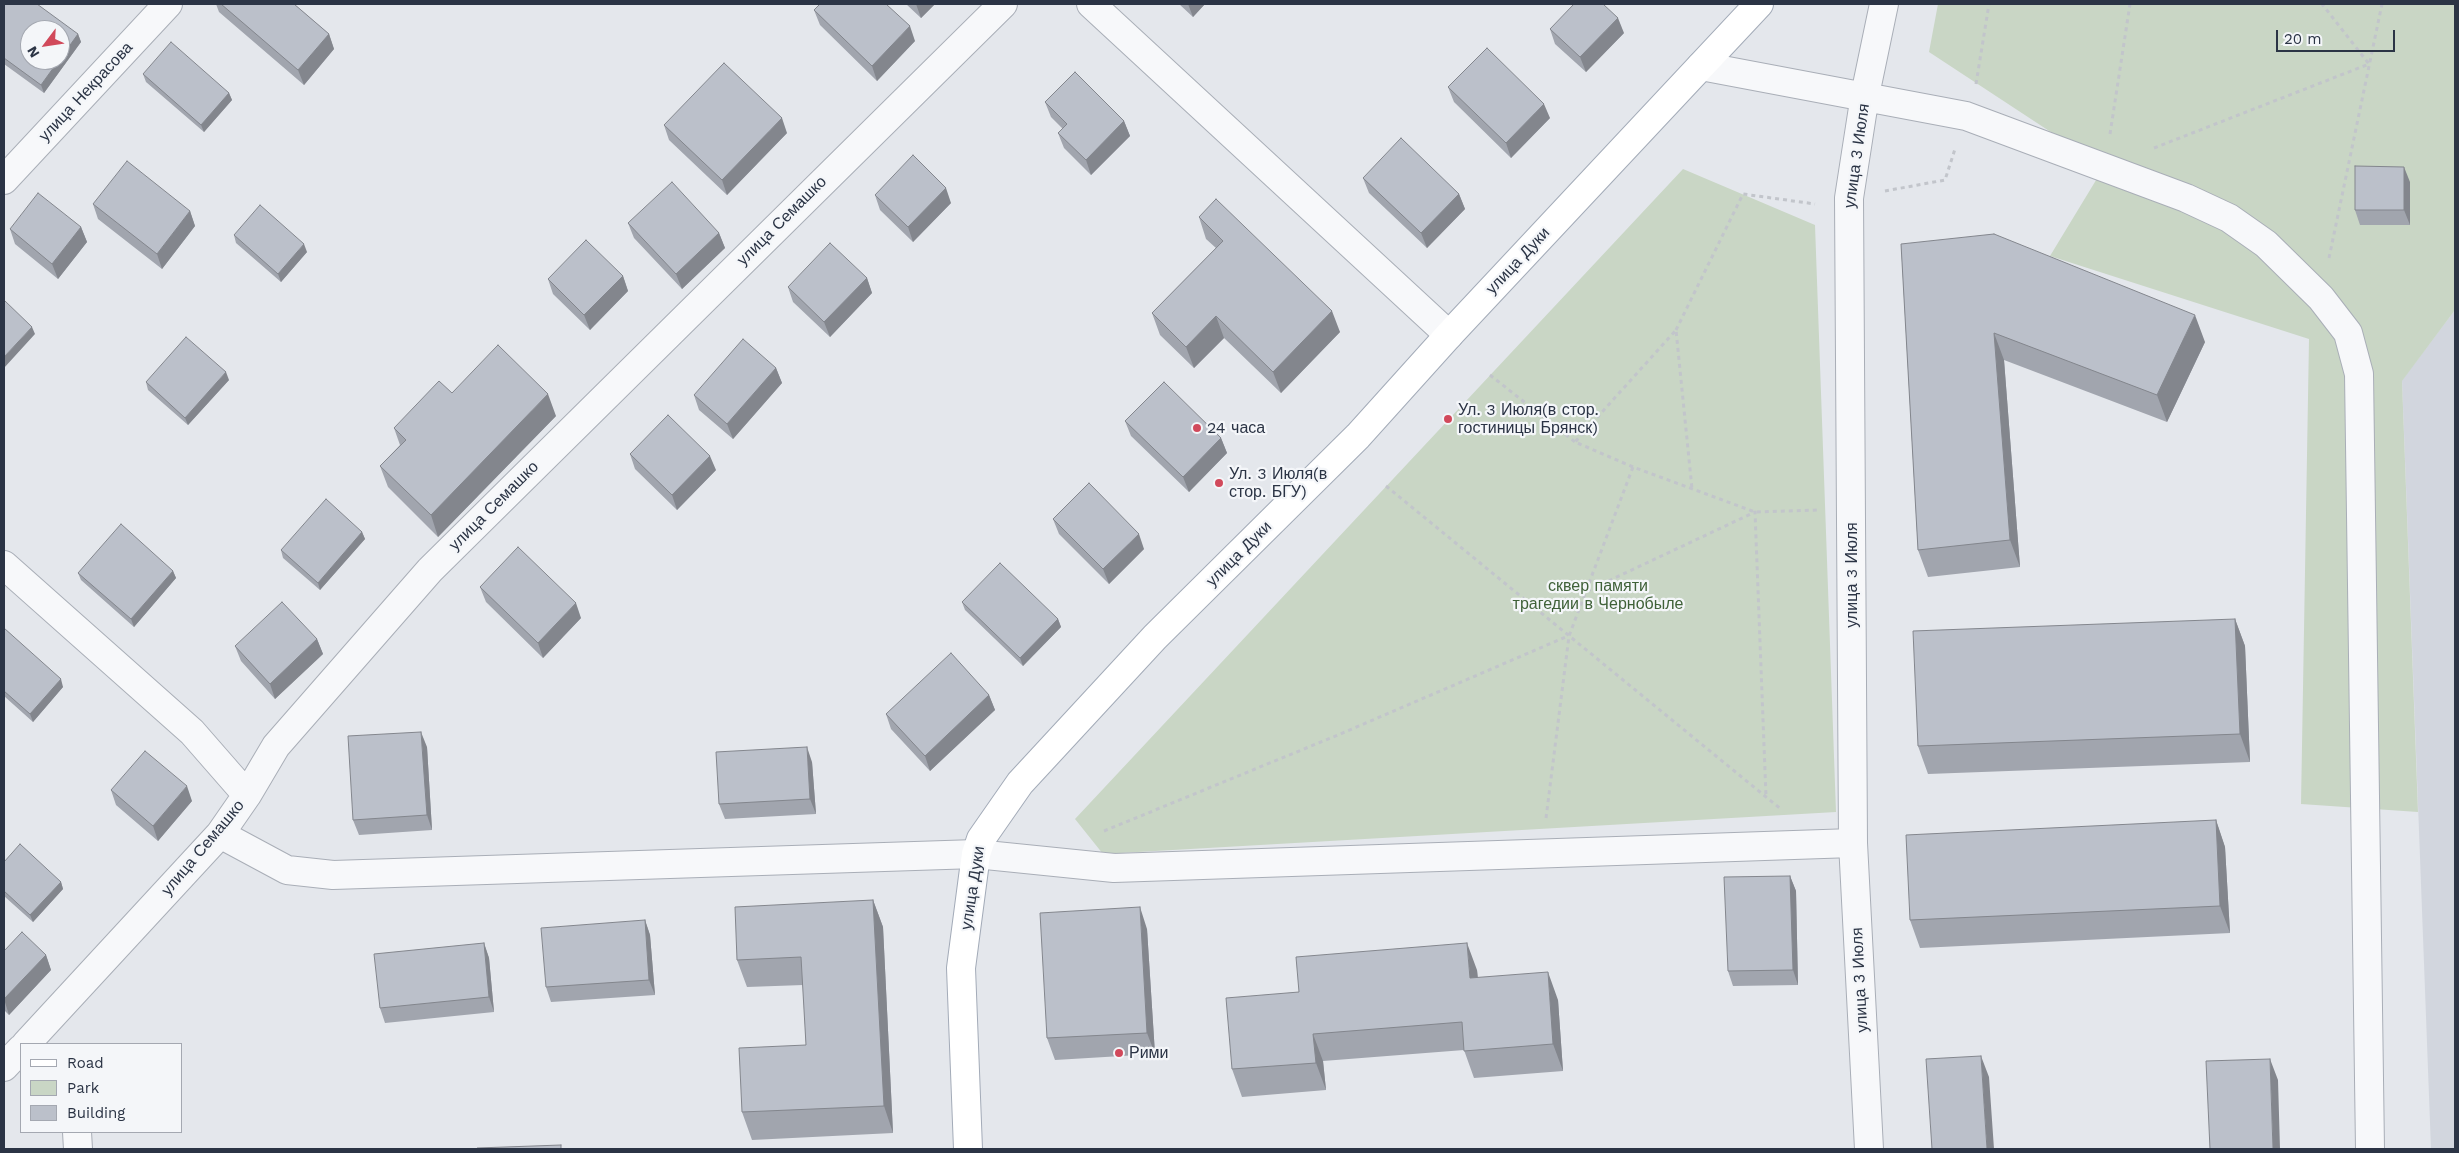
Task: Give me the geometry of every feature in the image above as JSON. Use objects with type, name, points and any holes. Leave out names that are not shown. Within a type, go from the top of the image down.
[{"type":"main road","name":"улица Дуки","points":[[968,1149],[961,968],[976,854],[980,840],[1020,783],[1154,637],[1358,436],[1449,335],[1759,4]]},
{"type":"street","name":"улица Некрасова","points":[[4,180],[168,4]]},
{"type":"street","name":"улица Семашко","points":[[30,1043],[220,834],[247,795],[276,746],[430,570],[1003,4]]},
{"type":"street","points":[[1091,4],[1449,335]]},
{"type":"street","name":"улица 3 Июля","points":[[1869,1149],[1854,843],[1849,198],[1865,96],[1884,4]]},
{"type":"street","points":[[1701,66],[1966,116],[2186,198],[2229,218],[2266,244],[2321,298],[2348,333],[2359,374],[2370,1149]]},
{"type":"street","points":[[4,565],[192,732],[247,795]]},
{"type":"street","points":[[220,834],[287,870],[333,875],[976,854],[1114,868],[1854,843]]},
{"type":"street","name":"улица Семашко","points":[[4,1067],[20,1052]]},
{"type":"street","points":[[77,1133],[78,1149]]},
{"type":"path","points":[[1975,89],[1989,4]]},
{"type":"path","points":[[2105,167],[2130,4]]},
{"type":"path","points":[[2322,4],[2369,64]]},
{"type":"path","points":[[2321,298],[2382,4]]},
{"type":"path","points":[[2105,167],[2369,64]]},
{"type":"path","points":[[1575,442],[1676,330],[1743,194],[1811,204]]},
{"type":"path","points":[[1676,330],[1692,489]]},
{"type":"path","points":[[1490,375],[1575,442],[1633,467],[1755,512],[1825,509]]},
{"type":"path","points":[[1541,854],[1569,636],[1633,467]]},
{"type":"path","points":[[1386,486],[1824,845]]},
{"type":"path","points":[[1586,592],[1755,512]]},
{"type":"path","points":[[1755,512],[1766,797]]},
{"type":"path","points":[[1099,833],[1338,735],[1569,636]]},
{"type":"shaded area","points":[[2455,310],[2455,1149],[2431,1149],[2402,380]]},
{"type":"green space","points":[[1938,4],[2455,4],[2455,310],[2402,381],[2418,812],[2301,804],[2309,339],[2050,256],[2104,167],[1929,52]]},
{"type":"green space","name":"сквер памяти трагедии в Чернобыле","points":[[1683,169],[1815,225],[1836,812],[1103,854],[1075,819]]},
{"type":"building","points":[[4,4],[37,4],[59,20],[20,20],[20,70],[4,58]]},
{"type":"building","points":[[221,4],[294,4],[329,34],[298,70]]},
{"type":"building","points":[[820,4],[886,4],[910,26],[872,66],[814,10]]},
{"type":"building","points":[[1574,4],[1603,4],[1618,18],[1580,57],[1550,29]]},
{"type":"building","points":[[70,28],[78,34],[70,45]]},
{"type":"building","points":[[171,42],[229,93],[201,125],[143,74]]},
{"type":"building","points":[[1487,48],[1544,104],[1506,143],[1448,87]]},
{"type":"building","points":[[724,63],[782,118],[722,180],[664,125]]},
{"type":"building","points":[[20,70],[52,70],[41,85]]},
{"type":"building","points":[[1075,72],[1124,121],[1086,160],[1058,133],[1067,124],[1045,102]]},
{"type":"building","points":[[1401,138],[1459,194],[1421,233],[1363,178]]},
{"type":"building","points":[[913,155],[946,188],[908,227],[875,195]]},
{"type":"building","points":[[127,161],[190,211],[157,254],[93,204]]},
{"type":"building","points":[[2355,166],[2404,167],[2404,210],[2355,210]]},
{"type":"building","points":[[672,182],[719,233],[676,274],[628,223]]},
{"type":"building","points":[[38,193],[81,227],[52,264],[10,229]]},
{"type":"building","points":[[1216,199],[1332,311],[1273,372],[1216,316],[1186,347],[1152,313],[1223,241],[1199,217]]},
{"type":"building","points":[[260,205],[304,244],[278,274],[234,235]]},
{"type":"building","points":[[1994,234],[2195,315],[2157,395],[1994,333],[2010,540],[1918,550],[1901,244]]},
{"type":"building","points":[[586,240],[623,276],[584,315],[548,279]]},
{"type":"building","points":[[830,243],[867,278],[824,322],[788,287]]},
{"type":"building","points":[[4,300],[32,327],[4,357]]},
{"type":"building","points":[[186,337],[226,372],[185,418],[146,382]]},
{"type":"building","points":[[743,339],[776,368],[727,424],[694,395]]},
{"type":"building","points":[[498,345],[548,394],[431,515],[380,466],[406,440],[394,428],[439,381],[452,393]]},
{"type":"building","points":[[1164,382],[1221,438],[1183,477],[1125,421]]},
{"type":"building","points":[[668,415],[710,456],[672,495],[630,454]]},
{"type":"building","points":[[1089,483],[1139,534],[1103,569],[1053,519]]},
{"type":"building","points":[[326,499],[362,532],[318,583],[281,550]]},
{"type":"building","points":[[121,524],[173,571],[131,619],[78,573]]},
{"type":"building","points":[[518,547],[576,603],[538,643],[480,587]]},
{"type":"building","points":[[1000,563],[1058,619],[1020,658],[962,602]]},
{"type":"building","points":[[282,602],[317,639],[270,684],[235,646]]},
{"type":"building","points":[[2235,619],[2240,734],[1918,746],[1913,631]]},
{"type":"building","points":[[4,628],[61,679],[30,714],[4,691]]},
{"type":"building","points":[[951,653],[989,695],[925,756],[886,714]]},
{"type":"building","points":[[421,732],[427,815],[353,820],[348,736]]},
{"type":"building","points":[[807,747],[810,799],[719,804],[716,752]]},
{"type":"building","points":[[145,751],[187,786],[153,826],[111,790]]},
{"type":"building","points":[[2216,820],[2220,906],[1910,920],[1906,835]]},
{"type":"building","points":[[20,844],[61,882],[30,915],[4,891],[4,862]]},
{"type":"building","points":[[1790,876],[1793,970],[1728,971],[1724,877]]},
{"type":"building","points":[[873,900],[884,1106],[742,1112],[739,1048],[806,1045],[801,957],[737,960],[735,907]]},
{"type":"building","points":[[1140,907],[1147,1033],[1047,1038],[1040,913]]},
{"type":"building","points":[[645,920],[649,980],[546,987],[541,928]]},
{"type":"building","points":[[22,932],[46,955],[4,999],[4,951]]},
{"type":"building","points":[[484,943],[489,997],[380,1008],[374,954]]},
{"type":"building","points":[[1467,943],[1470,978],[1548,972],[1553,1044],[1464,1051],[1462,1022],[1313,1034],[1316,1063],[1232,1069],[1226,998],[1299,992],[1296,957]]},
{"type":"building","points":[[1981,1056],[1987,1149],[1932,1149],[1926,1059]]},
{"type":"building","points":[[2270,1059],[2273,1149],[2210,1149],[2206,1061]]},
{"type":"building","points":[[561,1145],[561,1149],[477,1149],[477,1148]]},
{"type":"place","name":"Ул. 3 Июля(в стор. гостиницы Брянск)","points":[[1448,419]]},
{"type":"place","name":"24 часа","points":[[1197,428]]},
{"type":"place","name":"Ул. 3 Июля(в стор. БГУ)","points":[[1219,483]]},
{"type":"place","name":"Рими","points":[[1119,1053]]}]
